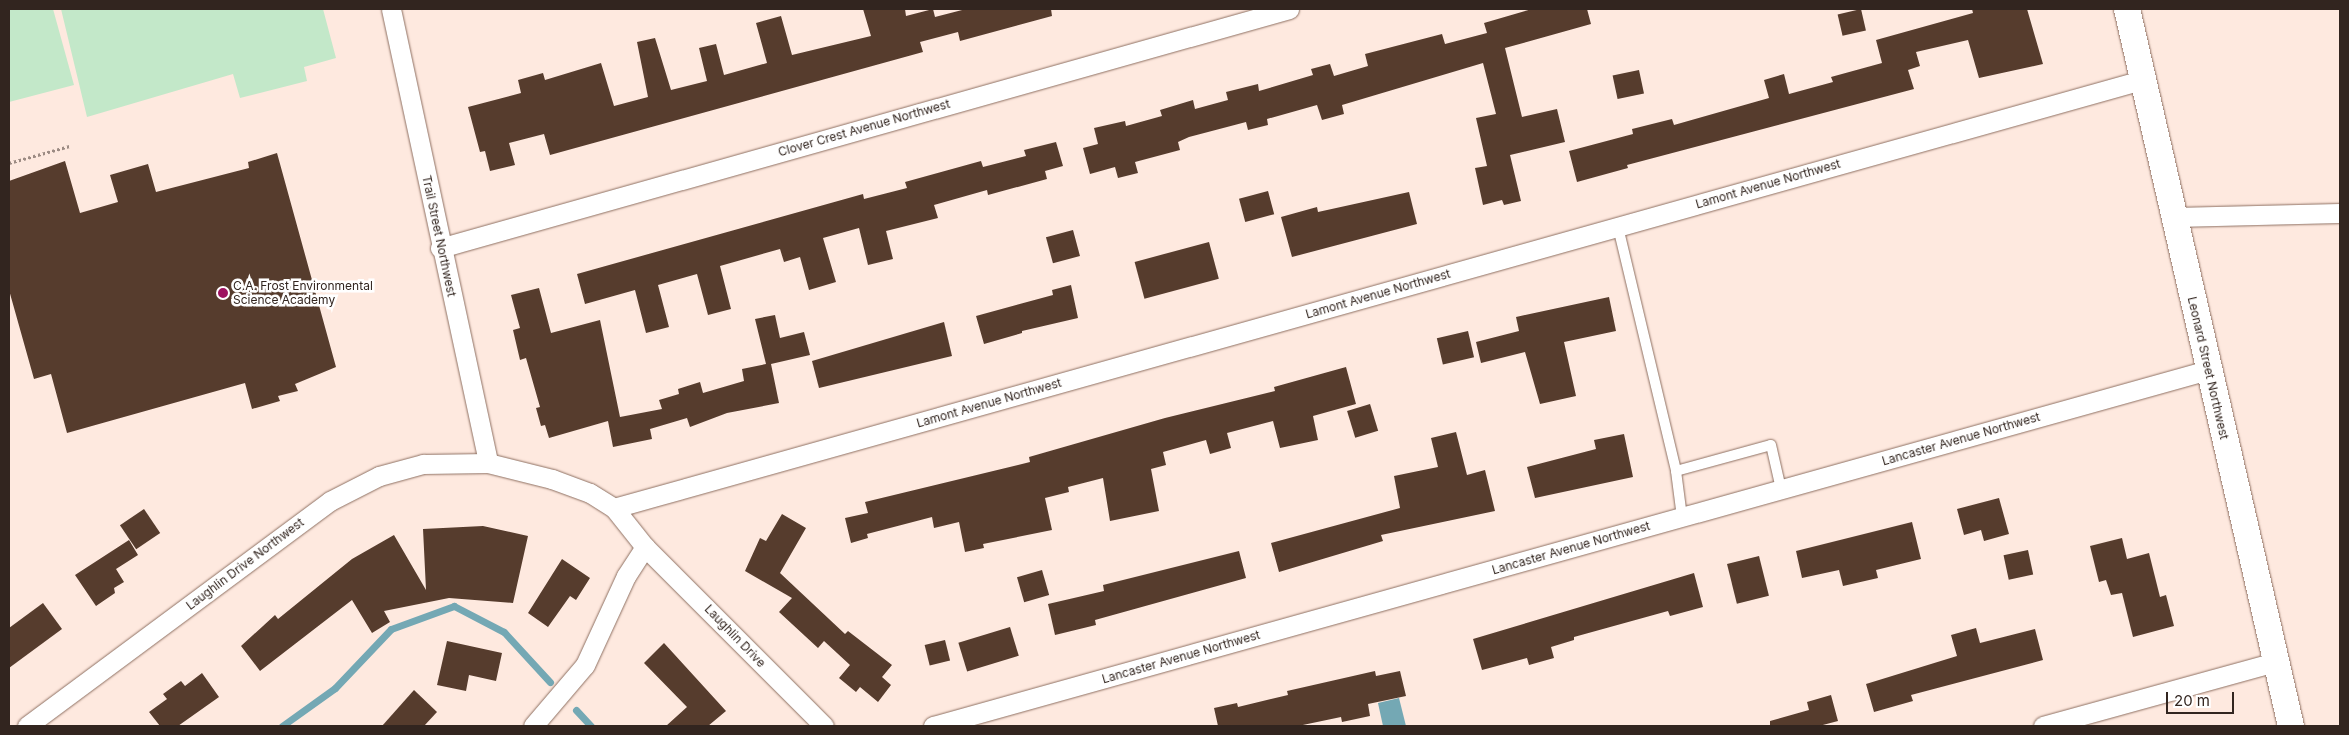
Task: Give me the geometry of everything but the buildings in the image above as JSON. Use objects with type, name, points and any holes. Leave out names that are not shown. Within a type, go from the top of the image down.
[{"type":"main road","name":"Leonard Street Northwest","points":[[2127,9],[2208,370],[2291,726]]},
{"type":"street","name":"Trail Street Northwest","points":[[391,9],[440,248],[488,462]]},
{"type":"street","name":"Clover Crest Avenue Northwest","points":[[440,248],[1288,9]]},
{"type":"street","name":"Lamont Avenue Northwest","points":[[614,508],[2142,80]]},
{"type":"street","points":[[2174,217],[2340,213]]},
{"type":"street","name":"Lancaster Avenue Northwest","points":[[933,726],[2208,370]]},
{"type":"street","points":[[488,462],[552,479],[590,493],[614,508],[645,547],[626,576],[585,664],[533,726]]},
{"type":"street","name":"Laughlin Drive Northwest","points":[[27,726],[330,501],[379,476],[423,464],[488,462]]},
{"type":"street","name":"Laughlin Drive","points":[[645,547],[824,726]]},
{"type":"street","points":[[2044,726],[2276,662]]},
{"type":"lane","points":[[1618,226],[1676,471],[1682,517]]},
{"type":"lane","points":[[1676,471],[1771,445],[1781,489]]},
{"type":"path","points":[[9,163],[70,146]]},
{"type":"green space","points":[[9,9],[53,9],[74,85],[9,102]]},
{"type":"green space","points":[[61,9],[323,9],[336,58],[304,67],[307,81],[240,98],[233,74],[87,117]]},
{"type":"water","points":[[1399,698],[1406,726],[1383,726],[1378,703]]},
{"type":"waterway","points":[[282,726],[335,688],[391,629],[454,606],[504,632],[550,682]]},
{"type":"waterway","points":[[576,710],[591,726]]},
{"type":"place","name":"C.A. Frost Environmental Science Academy","points":[[223,293]]}]
